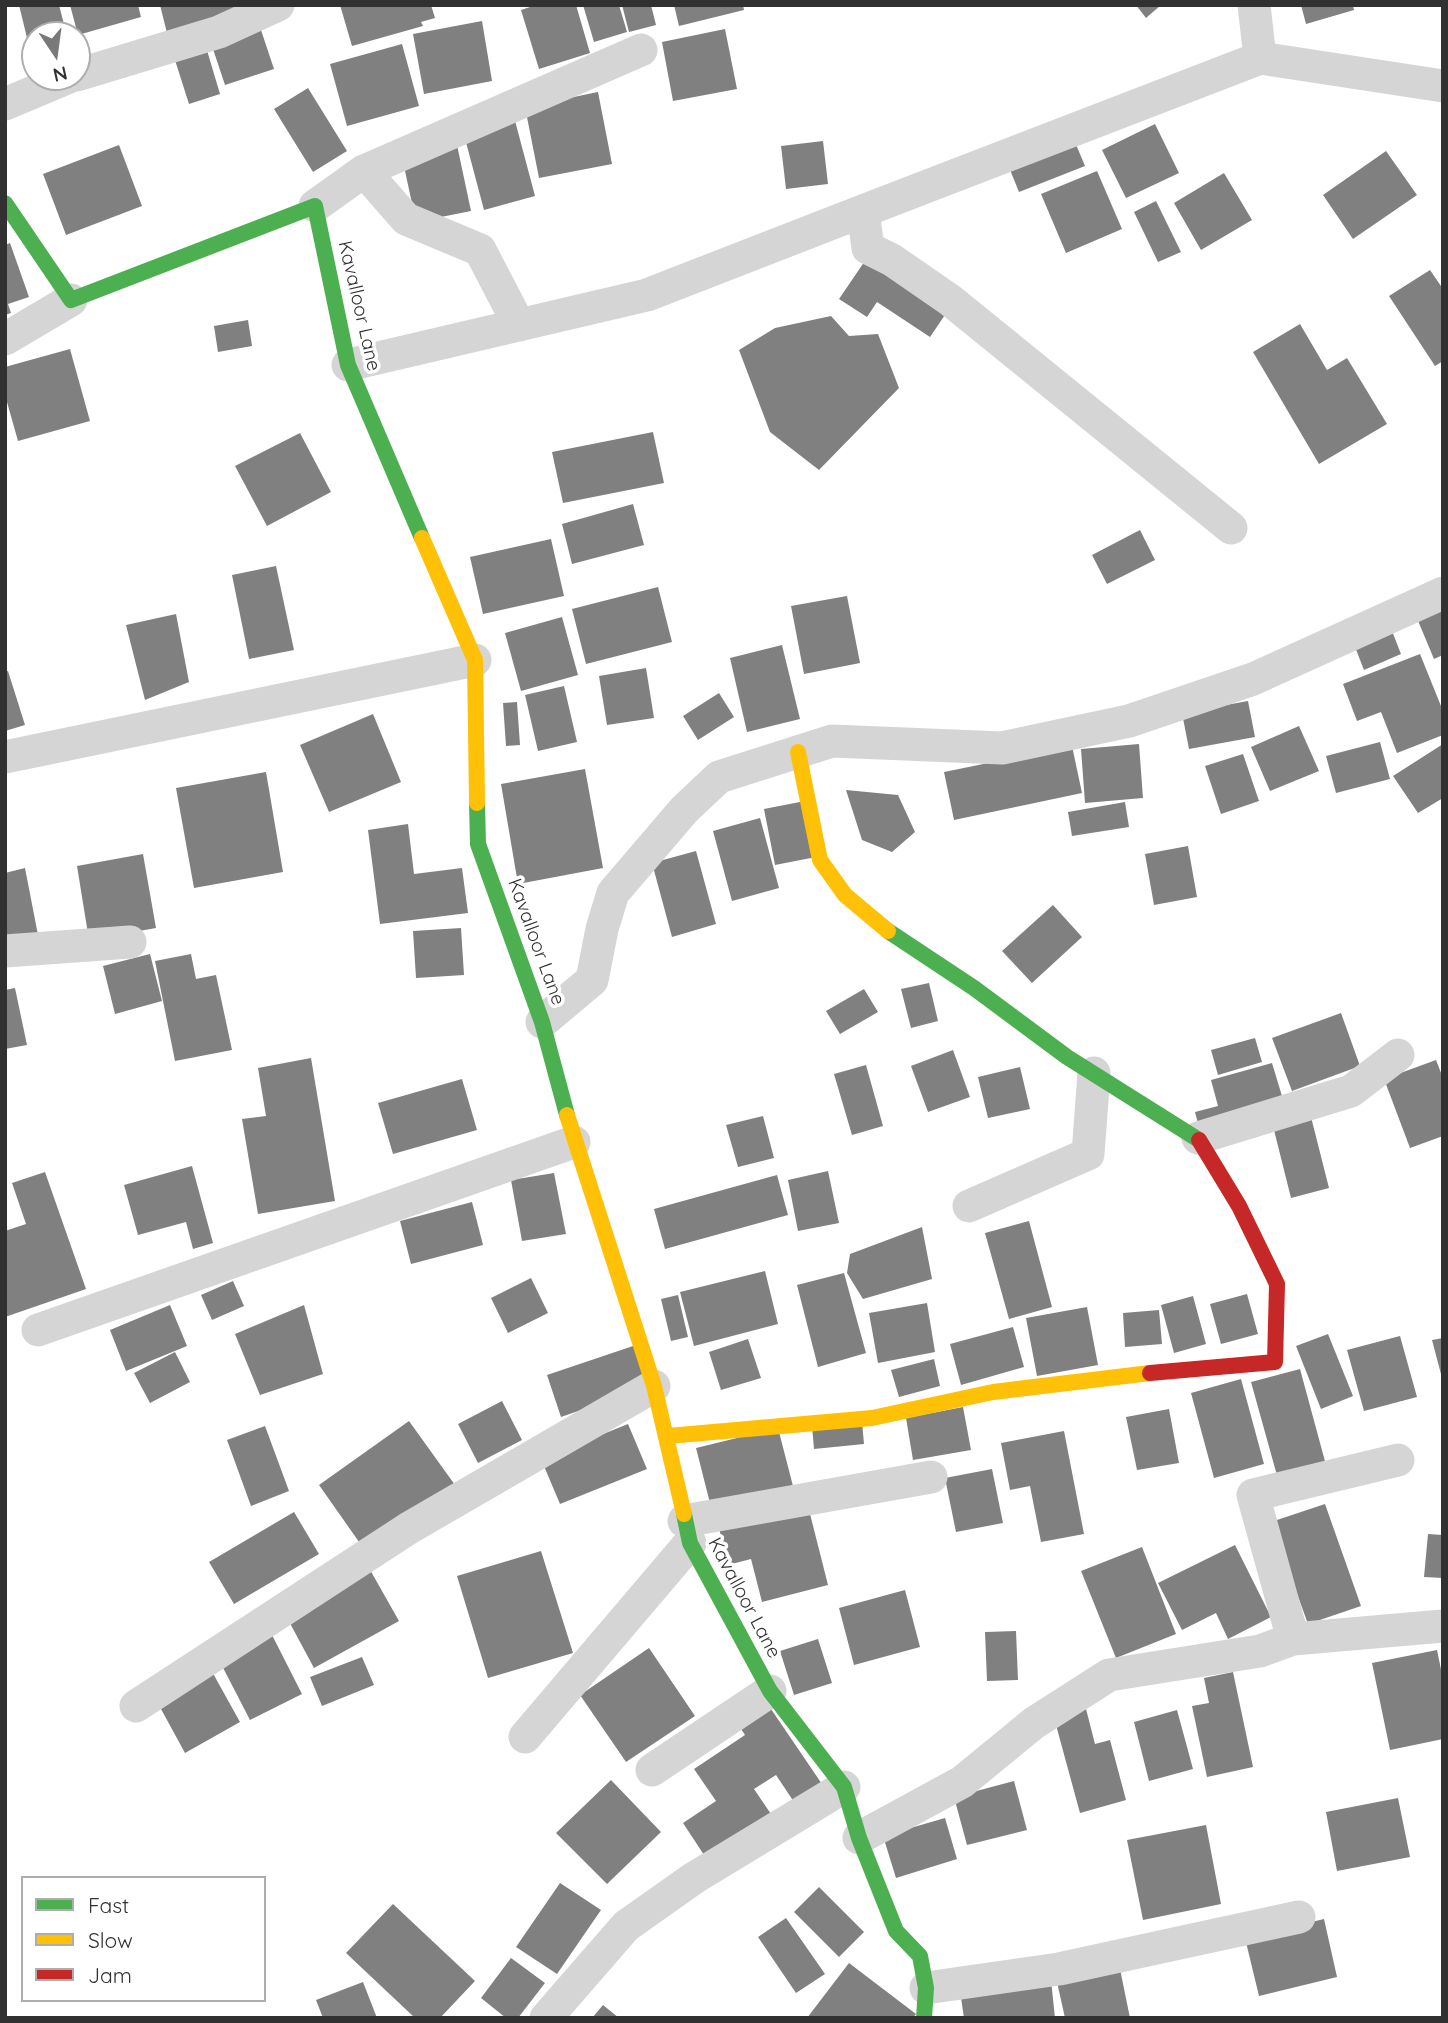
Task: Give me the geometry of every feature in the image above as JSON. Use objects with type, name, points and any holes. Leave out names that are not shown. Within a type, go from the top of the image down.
[{"type":"street","points":[[91,71],[219,32],[278,5]]},
{"type":"street","points":[[1254,5],[1261,58]]},
{"type":"street","points":[[5,339],[71,300],[315,206],[364,171],[641,50]]},
{"type":"street","points":[[348,365],[647,295],[1261,58],[1443,86]]},
{"type":"street","points":[[5,104],[36,91]]},
{"type":"street","points":[[364,171],[405,219],[480,250],[519,325]]},
{"type":"street","points":[[5,203],[71,300]]},
{"type":"street","name":"Kavalloor Lane","points":[[315,206],[348,365],[475,660],[478,844],[542,1023],[574,1142],[654,1386],[668,1436],[687,1532],[770,1691],[844,1787],[859,1838],[896,1931],[920,1956],[925,2003]]},
{"type":"street","points":[[863,212],[869,248],[882,253],[950,300],[1230,528]]},
{"type":"street","points":[[542,1023],[592,980],[602,929],[613,893],[684,810],[719,777],[832,740],[1002,748],[1129,721],[1253,679],[1443,593]]},
{"type":"street","points":[[5,757],[475,660]]},
{"type":"street","points":[[668,1436],[872,1418],[993,1392],[1150,1373],[1275,1362],[1277,1284],[1239,1206],[1198,1138],[1094,1073],[894,936],[845,895],[820,860],[798,752]]},
{"type":"street","points":[[5,951],[130,942]]},
{"type":"street","points":[[1198,1138],[1351,1091],[1398,1055]]},
{"type":"street","points":[[968,1206],[1088,1154],[1094,1073]]},
{"type":"street","points":[[38,1330],[574,1142]]},
{"type":"street","points":[[136,1706],[409,1528],[654,1386]]},
{"type":"street","points":[[1293,1639],[1253,1495],[1398,1460]]},
{"type":"street","points":[[525,1737],[687,1532],[931,1477]]},
{"type":"street","points":[[859,1838],[962,1782],[1034,1723],[1109,1675],[1260,1651],[1293,1639],[1443,1626]]},
{"type":"street","points":[[652,1770],[770,1691]]},
{"type":"street","points":[[546,2018],[626,1926],[694,1878],[844,1787]]},
{"type":"street","points":[[925,2003],[1059,1969],[1298,1917]]},
{"type":"building","points":[[19,5],[59,5],[63,21],[23,21]]},
{"type":"building","points":[[70,5],[138,5],[141,17],[91,31],[91,21],[74,21]]},
{"type":"building","points":[[160,5],[241,5],[168,37]]},
{"type":"building","points":[[340,5],[431,5],[435,18],[421,22],[423,26],[352,46]]},
{"type":"building","points":[[536,5],[576,5],[590,53],[539,69],[521,10]]},
{"type":"building","points":[[583,5],[619,5],[627,32],[594,42]]},
{"type":"building","points":[[622,5],[651,5],[656,25],[629,32]]},
{"type":"building","points":[[674,5],[743,5],[744,10],[679,26]]},
{"type":"building","points":[[1136,5],[1161,5],[1146,18]]},
{"type":"building","points":[[1301,5],[1353,5],[1354,10],[1306,24]]},
{"type":"building","points":[[482,21],[492,81],[424,94],[413,34]]},
{"type":"building","points":[[725,29],[737,89],[673,101],[662,42]]},
{"type":"building","points":[[261,30],[274,69],[225,85],[212,46]]},
{"type":"building","points":[[402,44],[419,106],[347,126],[330,64]]},
{"type":"building","points":[[206,47],[220,94],[189,104],[174,57]]},
{"type":"building","points":[[308,88],[347,151],[313,172],[274,109]]},
{"type":"building","points":[[598,92],[612,164],[539,178],[525,107]]},
{"type":"building","points":[[514,117],[535,196],[484,210],[463,131]]},
{"type":"building","points":[[1067,123],[1085,166],[1019,192],[1002,150]]},
{"type":"building","points":[[1155,124],[1179,173],[1126,198],[1102,150]]},
{"type":"building","points":[[823,141],[828,184],[786,189],[781,146]]},
{"type":"building","points":[[119,145],[142,206],[66,235],[43,174]]},
{"type":"building","points":[[457,145],[471,211],[416,222],[402,157]]},
{"type":"building","points":[[1386,151],[1417,195],[1353,239],[1323,195]]},
{"type":"building","points":[[1097,171],[1122,229],[1066,253],[1041,194]]},
{"type":"building","points":[[1224,173],[1252,220],[1201,250],[1174,203]]},
{"type":"building","points":[[1156,201],[1181,252],[1158,262],[1134,212]]},
{"type":"building","points":[[10,243],[29,297],[8,304],[11,313],[5,315],[5,245]]},
{"type":"building","points":[[871,252],[951,306],[930,337],[877,302],[867,317],[839,299]]},
{"type":"building","points":[[1430,270],[1443,289],[1443,361],[1435,366],[1389,296]]},
{"type":"building","points":[[831,316],[849,336],[878,334],[899,388],[819,470],[770,432],[739,350],[775,328]]},
{"type":"building","points":[[248,320],[252,346],[218,352],[214,326]]},
{"type":"building","points":[[1300,324],[1327,370],[1347,358],[1387,424],[1319,464],[1253,352]]},
{"type":"building","points":[[70,349],[90,421],[18,441],[5,395],[5,367]]},
{"type":"building","points":[[653,432],[664,483],[563,503],[552,452]]},
{"type":"building","points":[[300,433],[331,492],[267,526],[235,466]]},
{"type":"building","points":[[633,504],[644,545],[572,564],[562,524]]},
{"type":"building","points":[[1140,530],[1155,560],[1107,584],[1092,555]]},
{"type":"building","points":[[551,539],[564,596],[483,614],[470,557]]},
{"type":"building","points":[[276,566],[294,650],[249,659],[232,575]]},
{"type":"building","points":[[658,587],[672,642],[586,664],[572,609]]},
{"type":"building","points":[[847,596],[860,663],[804,674],[791,606]]},
{"type":"building","points":[[1443,605],[1443,655],[1434,659],[1416,616]]},
{"type":"building","points":[[176,614],[189,682],[145,700],[126,625]]},
{"type":"building","points":[[562,617],[578,675],[521,691],[505,633]]},
{"type":"building","points":[[1392,631],[1401,654],[1364,670],[1355,647]]},
{"type":"building","points":[[782,645],[800,719],[747,732],[730,658]]},
{"type":"building","points":[[1420,654],[1443,711],[1443,735],[1397,753],[1381,712],[1357,721],[1343,684]]},
{"type":"building","points":[[646,668],[654,718],[607,725],[599,676]]},
{"type":"building","points":[[8,671],[25,725],[5,731],[5,672]]},
{"type":"building","points":[[564,686],[577,742],[538,751],[525,695]]},
{"type":"building","points":[[719,693],[734,717],[698,740],[683,716]]},
{"type":"building","points":[[1248,701],[1255,737],[1189,749],[1182,713]]},
{"type":"building","points":[[517,702],[520,745],[506,746],[503,703]]},
{"type":"building","points":[[373,714],[401,782],[329,812],[300,745]]},
{"type":"building","points":[[1299,726],[1319,771],[1270,791],[1251,747]]},
{"type":"building","points":[[1380,742],[1390,779],[1336,793],[1326,756]]},
{"type":"building","points":[[1139,744],[1143,798],[1085,803],[1081,749]]},
{"type":"building","points":[[1443,744],[1443,798],[1418,813],[1393,776]]},
{"type":"building","points":[[1072,746],[1082,793],[954,820],[944,772]]},
{"type":"building","points":[[1243,754],[1259,801],[1221,814],[1205,766]]},
{"type":"building","points":[[585,769],[603,868],[518,884],[501,784]]},
{"type":"building","points":[[266,772],[283,872],[194,888],[176,788]]},
{"type":"building","points":[[846,790],[898,795],[915,832],[892,852],[862,840]]},
{"type":"building","points":[[805,801],[816,857],[775,865],[764,809]]},
{"type":"building","points":[[1125,802],[1129,827],[1072,836],[1068,812]]},
{"type":"building","points":[[760,818],[779,888],[732,901],[713,831]]},
{"type":"building","points":[[408,824],[414,874],[462,868],[468,913],[380,924],[368,830]]},
{"type":"building","points":[[1188,846],[1197,897],[1154,905],[1145,854]]},
{"type":"building","points":[[696,851],[716,924],[672,937],[652,863]]},
{"type":"building","points":[[143,854],[156,928],[89,940],[77,866]]},
{"type":"building","points":[[25,868],[38,935],[5,941],[5,873]]},
{"type":"building","points":[[1053,905],[1082,937],[1032,983],[1002,951]]},
{"type":"building","points":[[461,928],[464,975],[416,978],[413,931]]},
{"type":"building","points":[[150,954],[162,1001],[115,1014],[103,966]]},
{"type":"building","points":[[191,954],[196,979],[216,975],[232,1050],[175,1061],[155,961]]},
{"type":"building","points":[[929,983],[938,1021],[911,1028],[901,989]]},
{"type":"building","points":[[15,988],[27,1045],[5,1049],[5,990]]},
{"type":"building","points":[[864,989],[878,1012],[840,1034],[826,1011]]},
{"type":"building","points":[[1341,1013],[1360,1066],[1292,1091],[1272,1038]]},
{"type":"building","points":[[1255,1038],[1262,1062],[1218,1075],[1211,1050]]},
{"type":"building","points":[[953,1050],[970,1097],[928,1112],[911,1066]]},
{"type":"building","points":[[311,1058],[335,1201],[258,1214],[242,1119],[266,1116],[258,1068]]},
{"type":"building","points":[[1436,1060],[1443,1078],[1443,1136],[1410,1148],[1384,1079]]},
{"type":"building","points":[[1272,1063],[1285,1106],[1200,1131],[1195,1112],[1218,1106],[1211,1080]]},
{"type":"building","points":[[866,1065],[883,1126],[852,1135],[834,1074]]},
{"type":"building","points":[[1020,1067],[1030,1109],[988,1118],[978,1077]]},
{"type":"building","points":[[462,1079],[477,1130],[393,1154],[378,1103]]},
{"type":"building","points":[[763,1116],[774,1158],[738,1167],[726,1125]]},
{"type":"building","points":[[1311,1117],[1329,1188],[1291,1198],[1273,1126]]},
{"type":"building","points":[[192,1166],[213,1243],[193,1249],[186,1222],[138,1235],[124,1185]]},
{"type":"building","points":[[828,1171],[839,1223],[798,1231],[788,1180]]},
{"type":"building","points":[[45,1172],[86,1289],[5,1317],[5,1231],[26,1224],[12,1183]]},
{"type":"building","points":[[554,1173],[566,1234],[522,1241],[511,1180]]},
{"type":"building","points":[[777,1175],[788,1215],[665,1249],[654,1209]]},
{"type":"building","points":[[472,1202],[483,1245],[411,1264],[400,1221]]},
{"type":"building","points":[[1029,1221],[1052,1307],[1009,1319],[985,1233]]},
{"type":"building","points":[[922,1227],[932,1279],[863,1299],[847,1273],[850,1254]]},
{"type":"building","points":[[765,1271],[778,1324],[694,1346],[680,1292]]},
{"type":"building","points":[[844,1273],[866,1353],[818,1367],[797,1285]]},
{"type":"building","points":[[531,1278],[548,1313],[508,1333],[491,1298]]},
{"type":"building","points":[[233,1281],[244,1306],[212,1320],[201,1295]]},
{"type":"building","points":[[1247,1294],[1258,1334],[1221,1344],[1210,1304]]},
{"type":"building","points":[[678,1295],[688,1337],[671,1341],[661,1299]]},
{"type":"building","points":[[1193,1296],[1206,1344],[1174,1353],[1161,1305]]},
{"type":"building","points":[[927,1303],[935,1352],[878,1363],[869,1313]]},
{"type":"building","points":[[170,1305],[187,1346],[126,1371],[110,1330]]},
{"type":"building","points":[[304,1305],[323,1374],[260,1395],[235,1334]]},
{"type":"building","points":[[1087,1307],[1098,1365],[1037,1376],[1026,1318]]},
{"type":"building","points":[[1159,1310],[1162,1344],[1125,1347],[1123,1313]]},
{"type":"building","points":[[1013,1327],[1024,1367],[961,1385],[950,1344]]},
{"type":"building","points":[[1328,1334],[1353,1396],[1321,1409],[1296,1346]]},
{"type":"building","points":[[1400,1336],[1417,1397],[1364,1411],[1347,1350]]},
{"type":"building","points":[[1443,1338],[1443,1378],[1442,1378],[1432,1340]]},
{"type":"building","points":[[748,1339],[761,1378],[721,1390],[709,1352]]},
{"type":"building","points":[[636,1345],[650,1386],[561,1417],[547,1375]]},
{"type":"building","points":[[175,1352],[190,1382],[150,1403],[134,1373]]},
{"type":"building","points":[[934,1359],[940,1386],[899,1397],[891,1370]]},
{"type":"building","points":[[1300,1369],[1326,1465],[1278,1479],[1251,1382]]},
{"type":"building","points":[[1241,1379],[1264,1464],[1214,1478],[1191,1393]]},
{"type":"building","points":[[502,1401],[522,1440],[478,1463],[458,1424]]},
{"type":"building","points":[[963,1407],[971,1450],[913,1460],[906,1418]]},
{"type":"building","points":[[1169,1409],[1179,1463],[1137,1470],[1126,1417]]},
{"type":"building","points":[[409,1421],[455,1485],[364,1549],[319,1485]]},
{"type":"building","points":[[862,1422],[864,1444],[814,1449],[812,1426]]},
{"type":"building","points":[[628,1424],[647,1469],[560,1504],[541,1459]]},
{"type":"building","points":[[265,1426],[289,1491],[251,1506],[227,1440]]},
{"type":"building","points":[[778,1428],[794,1490],[712,1511],[696,1448]]},
{"type":"building","points":[[1064,1431],[1084,1534],[1041,1542],[1030,1486],[1010,1490],[1001,1443]]},
{"type":"building","points":[[992,1469],[1003,1523],[956,1532],[945,1478]]},
{"type":"building","points":[[807,1502],[828,1585],[762,1602],[751,1559],[728,1565],[718,1524]]},
{"type":"building","points":[[1325,1504],[1361,1606],[1308,1624],[1271,1522]]},
{"type":"building","points":[[294,1512],[319,1554],[234,1604],[209,1562]]},
{"type":"building","points":[[1428,1534],[1443,1535],[1443,1578],[1424,1577]]},
{"type":"building","points":[[1235,1545],[1271,1617],[1228,1639],[1216,1613],[1182,1630],[1158,1583]]},
{"type":"building","points":[[1142,1547],[1176,1634],[1116,1658],[1081,1571]]},
{"type":"building","points":[[541,1551],[573,1653],[488,1678],[457,1576]]},
{"type":"building","points":[[369,1568],[399,1621],[314,1668],[285,1614]]},
{"type":"building","points":[[905,1590],[920,1647],[854,1665],[839,1608]]},
{"type":"building","points":[[1016,1631],[1018,1680],[987,1681],[985,1632]]},
{"type":"building","points":[[271,1633],[302,1694],[250,1720],[219,1660]]},
{"type":"building","points":[[818,1639],[832,1683],[794,1695],[780,1651]]},
{"type":"building","points":[[649,1648],[695,1716],[626,1762],[580,1695]]},
{"type":"building","points":[[1437,1650],[1443,1679],[1443,1739],[1390,1750],[1372,1663]]},
{"type":"building","points":[[362,1657],[374,1685],[322,1706],[310,1677]]},
{"type":"building","points":[[210,1668],[240,1722],[185,1753],[155,1698]]},
{"type":"building","points":[[1233,1672],[1253,1767],[1207,1777],[1192,1706],[1209,1703],[1204,1678]]},
{"type":"building","points":[[1085,1705],[1095,1744],[1110,1740],[1126,1800],[1080,1813],[1053,1714]]},
{"type":"building","points":[[771,1709],[824,1787],[796,1805],[776,1775],[754,1789],[775,1820],[710,1864],[683,1823],[716,1801],[694,1769],[745,1735],[741,1729]]},
{"type":"building","points":[[1177,1710],[1193,1769],[1149,1781],[1134,1722]]},
{"type":"building","points":[[611,1780],[661,1832],[607,1884],[556,1833]]},
{"type":"building","points":[[1014,1781],[1027,1830],[967,1845],[954,1797]]},
{"type":"building","points":[[1398,1798],[1410,1857],[1337,1871],[1326,1812]]},
{"type":"building","points":[[945,1818],[957,1859],[896,1878],[883,1836]]},
{"type":"building","points":[[1206,1825],[1221,1904],[1143,1920],[1127,1840]]},
{"type":"building","points":[[560,1883],[601,1910],[557,1974],[516,1947]]},
{"type":"building","points":[[819,1887],[864,1932],[839,1957],[794,1912]]},
{"type":"building","points":[[393,1904],[475,1981],[440,2018],[415,2018],[346,1953]]},
{"type":"building","points":[[786,1918],[825,1974],[796,1993],[758,1937]]},
{"type":"building","points":[[1324,1919],[1337,1977],[1259,1996],[1245,1938]]},
{"type":"building","points":[[511,1958],[545,1983],[518,2018],[506,2018],[481,1998]]},
{"type":"building","points":[[849,1963],[916,2014],[913,2018],[807,2018]]},
{"type":"building","points":[[1120,1969],[1130,2018],[1065,2018],[1057,1982]]},
{"type":"building","points":[[1051,1980],[1055,2018],[964,2018],[960,1991]]},
{"type":"building","points":[[363,1982],[377,2018],[323,2018],[316,2000]]},
{"type":"building","points":[[603,2005],[619,2018],[592,2018]]},
{"type":"traffic: fast","points":[[5,203],[71,300],[315,206],[348,365],[422,538]]},
{"type":"traffic: fast","points":[[477,803],[478,844],[542,1022],[567,1115]]},
{"type":"traffic: fast","points":[[888,931],[974,988],[1067,1057],[1199,1140]]},
{"type":"traffic: fast","points":[[684,1514],[690,1543],[770,1691],[844,1787],[859,1838],[896,1931],[920,1956],[926,1988],[924,2018]]},
{"type":"traffic: slow","points":[[422,538],[475,660],[477,803]]},
{"type":"traffic: slow","points":[[798,752],[820,860],[845,895],[888,931]]},
{"type":"traffic: slow","points":[[567,1115],[654,1386],[684,1514]]},
{"type":"traffic: slow","points":[[668,1436],[872,1418],[993,1392],[1150,1373]]},
{"type":"traffic: jam","points":[[1150,1373],[1275,1362],[1277,1284],[1239,1206],[1199,1140]]}]
